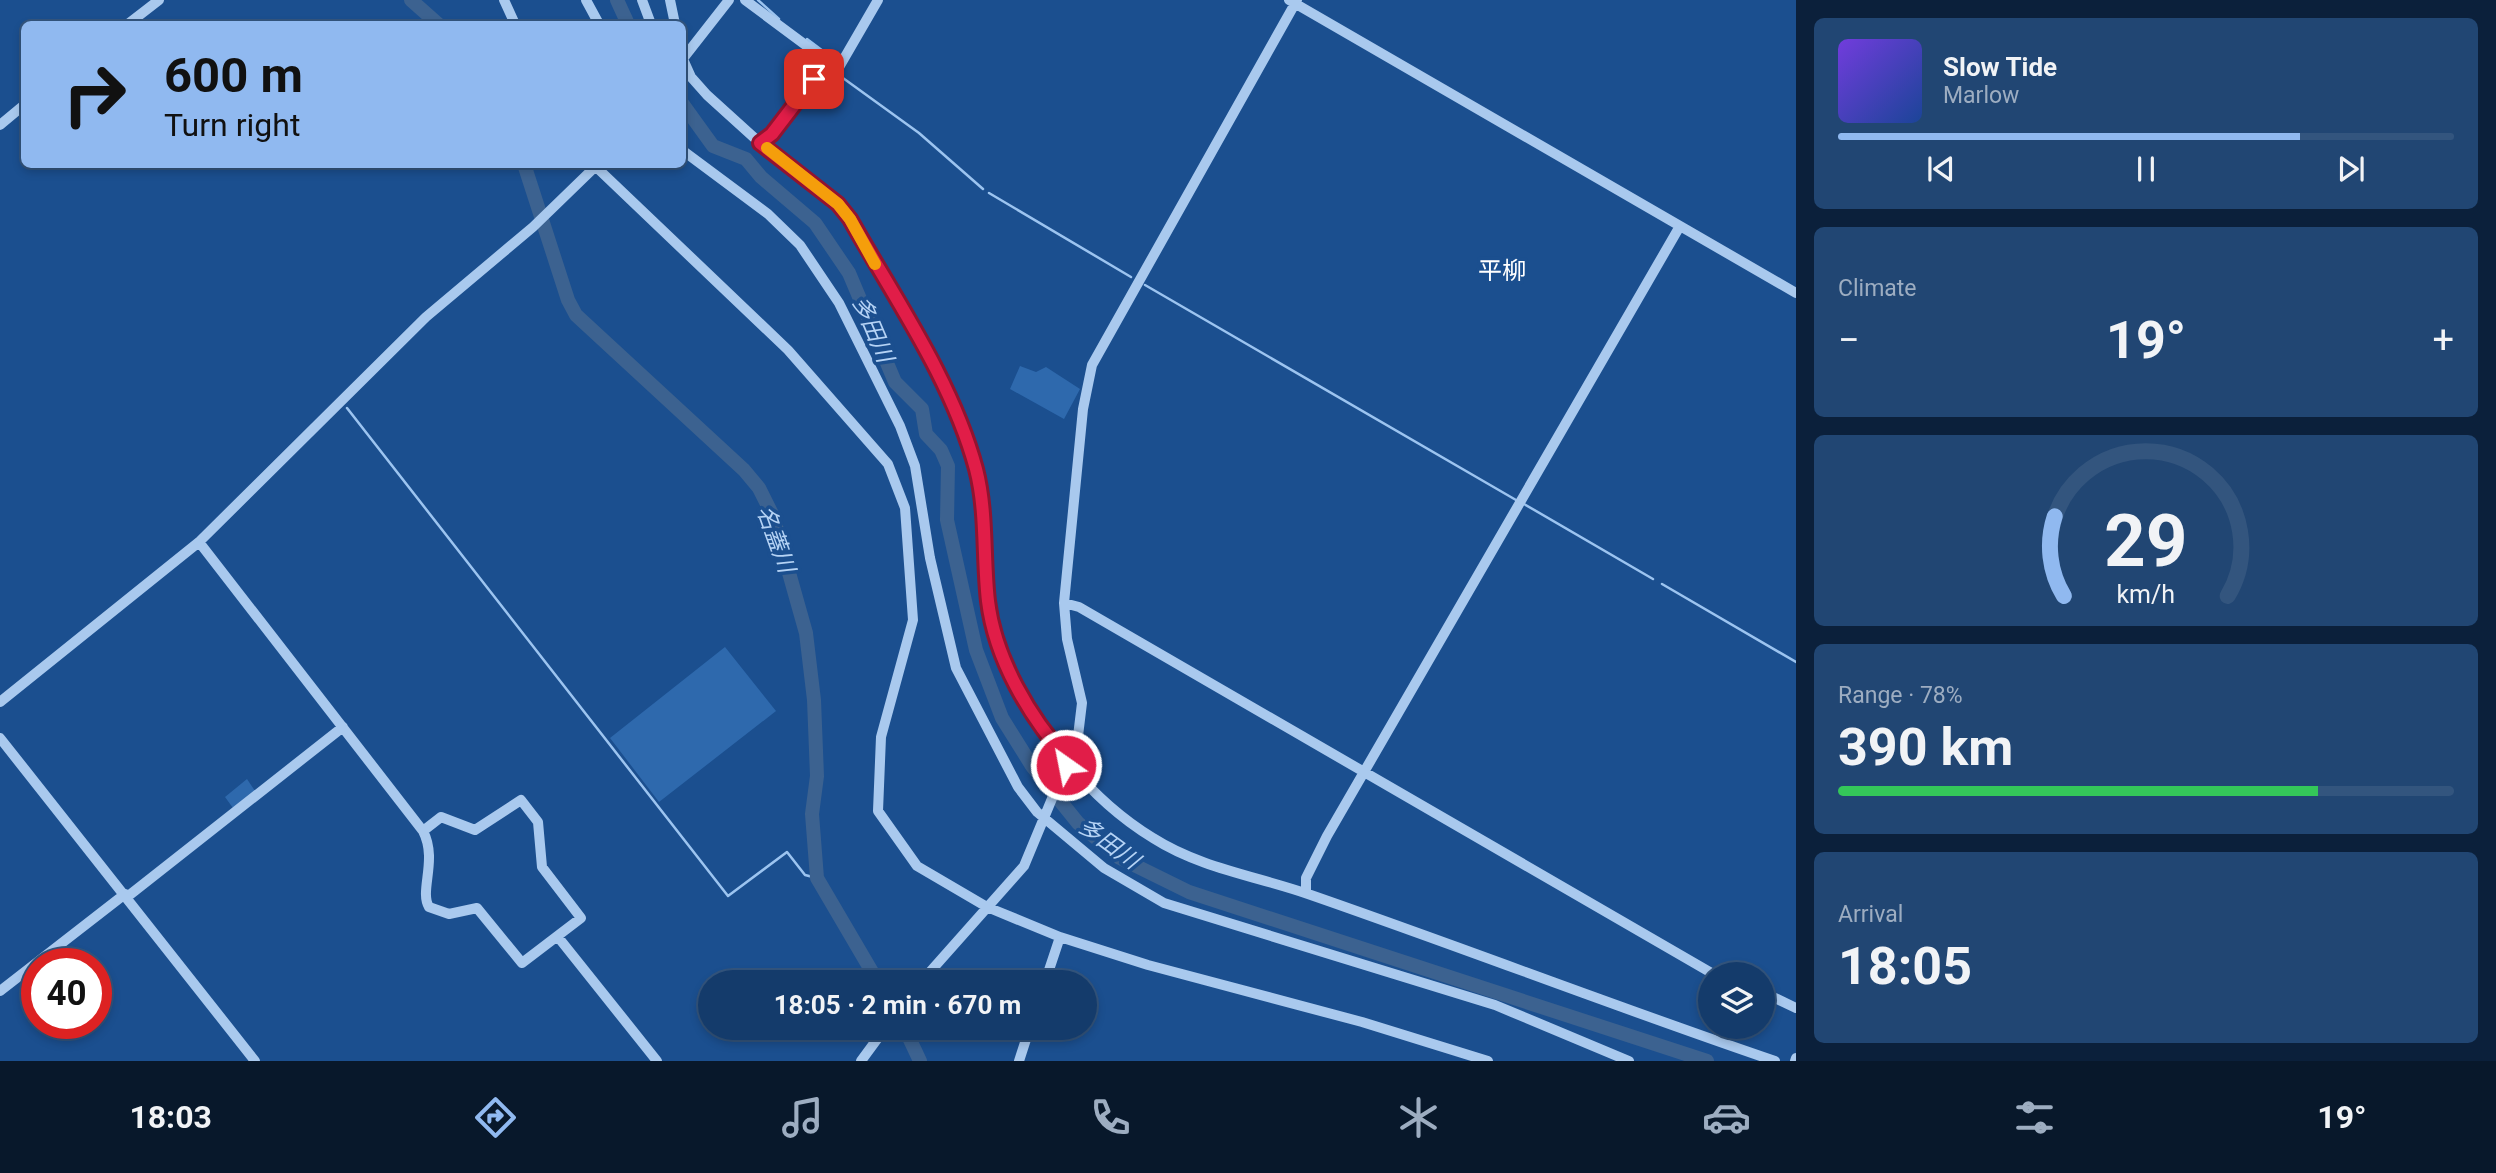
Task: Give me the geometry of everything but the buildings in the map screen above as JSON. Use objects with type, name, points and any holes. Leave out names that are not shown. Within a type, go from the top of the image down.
[{"type":"street","points":[[132,21],[159,0]]},
{"type":"street","points":[[504,0],[514,21]]},
{"type":"street","points":[[586,0],[597,21]]},
{"type":"street","points":[[642,0],[650,21]]},
{"type":"street","points":[[670,0],[674,21]]},
{"type":"street","points":[[686,55],[729,0]]},
{"type":"street","points":[[746,0],[838,69],[878,0]]},
{"type":"street","points":[[932,970],[1024,866],[1078,736],[1082,703],[1067,639],[1064,603],[1083,409],[1092,365],[1294,1],[1796,293]]},
{"type":"street","points":[[760,143],[772,134],[827,61]]},
{"type":"street","points":[[686,66],[691,77],[707,95],[760,143],[838,204],[850,219],[958,417],[977,471],[989,604],[1003,657],[1050,741],[1103,801],[1154,839],[1214,866],[1306,893],[1775,1061]]},
{"type":"street","points":[[0,125],[21,108]]},
{"type":"street","points":[[686,153],[768,214],[800,246],[839,303],[900,426],[915,466],[930,558],[956,668],[1018,787],[1045,814],[1104,868],[1164,903],[1495,1005],[1629,1061]]},
{"type":"street","points":[[0,702],[199,541],[454,290],[548,214],[594,168]]},
{"type":"street","points":[[598,168],[788,350],[888,464],[905,508],[913,620],[881,737],[878,811],[917,866],[987,907],[1060,937],[1148,965],[1362,1022],[1488,1061]]},
{"type":"street","points":[[1306,893],[1307,878],[1364,772],[1680,226]]},
{"type":"street","points":[[199,541],[423,831],[431,851],[426,896],[429,907],[449,914],[477,908],[522,962],[579,920],[581,916],[542,867],[538,822],[521,800],[481,828],[471,829],[441,817],[423,831]]},
{"type":"street","points":[[1064,603],[1079,607],[1698,965]]},
{"type":"street","points":[[0,992],[342,726]]},
{"type":"street","points":[[0,738],[122,898],[255,1061]]},
{"type":"street","points":[[558,937],[657,1061]]},
{"type":"street","points":[[1049,970],[1060,937]]},
{"type":"street","points":[[1775,998],[1796,1008]]},
{"type":"street","points":[[861,1061],[876,1040]]},
{"type":"street","points":[[1019,1061],[1026,1040]]},
{"type":"shaded area","points":[[1020,366],[1036,372],[1046,367],[1080,389],[1064,419],[1010,389]]},
{"type":"shaded area","points":[[725,647],[776,711],[659,802],[610,738]]},
{"type":"shaded area","points":[[247,779],[255,791],[233,808],[225,797]]},
{"type":"waterway","name":"名蓋川","points":[[411,0],[435,21]]},
{"type":"waterway","name":"多田川","points":[[617,0],[627,21]]},
{"type":"waterway","points":[[758,0],[779,19]]},
{"type":"waterway","points":[[807,39],[827,54]]},
{"type":"waterway","points":[[836,73],[919,133],[983,189]]},
{"type":"waterway","name":"多田川","points":[[686,109],[713,146],[746,159],[761,177],[815,223],[849,273],[895,382],[922,409],[926,434],[941,450],[948,466],[947,520],[976,650],[1002,718],[1032,766],[1078,823],[1120,858],[1189,892],[1707,1061]]},
{"type":"waterway","name":"名蓋川","points":[[525,168],[568,300],[576,315],[744,470],[759,488],[773,516],[806,633],[814,700],[817,776],[812,814],[817,878],[871,970]]},
{"type":"waterway","points":[[989,193],[1131,277]]},
{"type":"waterway","points":[[1145,285],[1516,500]]},
{"type":"waterway","points":[[347,408],[728,896],[787,852],[805,875],[817,878]]},
{"type":"waterway","points":[[1524,504],[1653,579]]},
{"type":"waterway","points":[[1662,584],[1796,662]]},
{"type":"waterway","name":"名蓋川","points":[[910,1040],[920,1061]]},
{"type":"slow traffic","points":[[767,148],[838,204],[850,219],[875,264]]},
{"type":"district","name":"平柳","points":[[1502,271]]},
{"type":"route","points":[[814,79],[772,134],[760,143],[838,204],[850,219],[958,417],[977,471],[989,604],[1003,657],[1050,741],[1068,760],[1066,765]]}]
